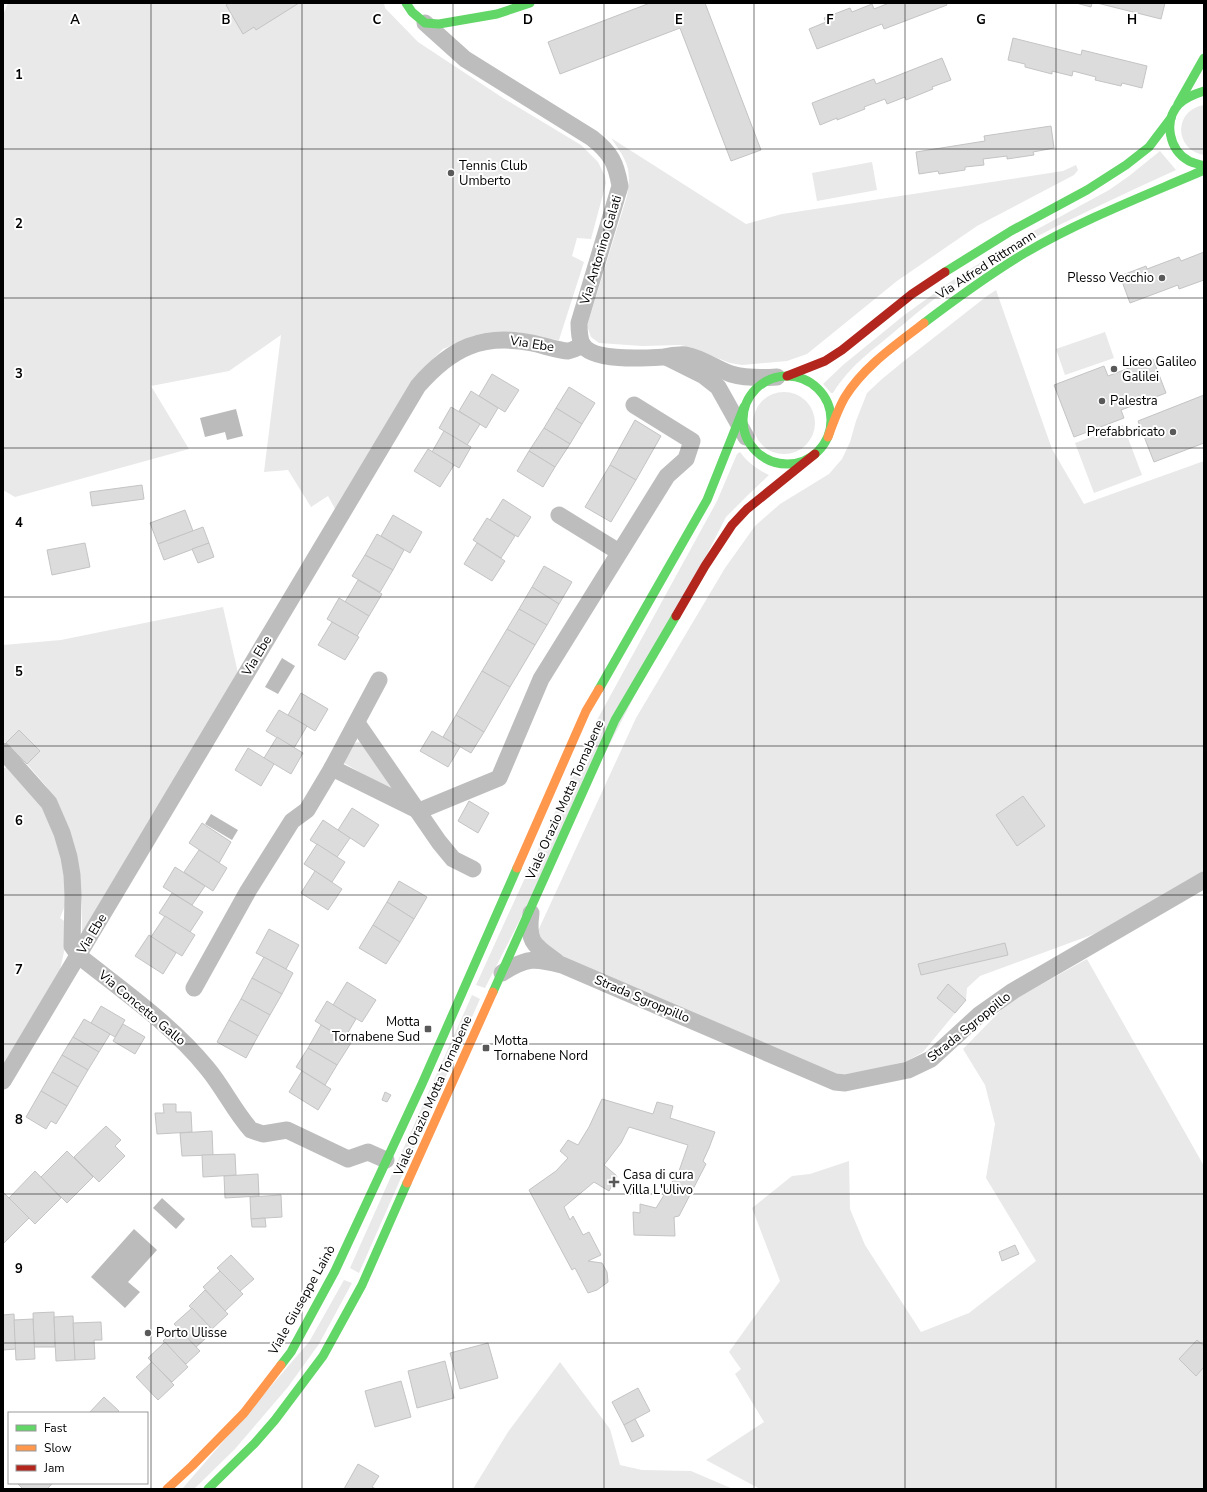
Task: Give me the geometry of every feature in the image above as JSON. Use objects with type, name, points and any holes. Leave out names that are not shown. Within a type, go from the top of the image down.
[{"type":"main road","points":[[406,3],[412,12],[425,23],[439,24],[497,14],[530,3]]},
{"type":"main road","name":"Via Alfred Rittmann","points":[[782,377],[806,370],[825,361],[842,350],[912,294],[958,263],[1005,234],[1087,190],[1126,165],[1153,143],[1171,118],[1204,58]]},
{"type":"main road","points":[[1178,104],[1186,97],[1204,91]]},
{"type":"main road","points":[[1171,118],[1169,127],[1170,137],[1178,154],[1194,164],[1204,166]]},
{"type":"main road","name":"Via Alfred Rittmann","points":[[828,437],[841,405],[849,391],[864,374],[895,346],[954,299],[1026,253],[1053,238],[1124,204],[1204,170]]},
{"type":"main road","points":[[741,414],[750,395],[758,387],[767,381],[782,377],[799,378],[811,383],[820,391],[827,401],[830,413],[831,425],[828,437],[822,447],[805,461],[794,464],[782,464],[770,461],[760,456],[746,437]]},
{"type":"main road","name":"Viale Orazio Motta Tornabene","points":[[386,1160],[422,1084],[586,711],[707,500],[741,414]]},
{"type":"main road","name":"Viale Orazio Motta Tornabene","points":[[208,1489],[254,1444],[275,1420],[323,1356],[362,1285],[615,720],[705,566],[732,525],[747,509],[814,454]]},
{"type":"main road","name":"Viale Giuseppe Lainò","points":[[167,1489],[244,1413],[291,1352],[335,1271],[386,1160]]},
{"type":"street","name":"Via Antonino Galati","points":[[425,23],[465,59],[592,138],[603,146],[612,158],[618,174],[620,186],[579,323],[579,334],[583,345]]},
{"type":"street","name":"Via Ebe","points":[[3,1082],[418,386],[431,371],[455,352],[475,344],[490,341],[510,340],[569,351],[583,345]]},
{"type":"street","points":[[583,345],[591,351],[607,356],[632,358],[666,357],[683,354],[696,357],[732,374],[758,378],[782,377]]},
{"type":"street","points":[[666,357],[704,376],[718,387],[741,414],[746,437]]},
{"type":"street","points":[[332,768],[419,811],[499,778],[541,679],[667,476],[686,459],[692,441],[634,404]]},
{"type":"street","points":[[559,516],[619,552]]},
{"type":"street","points":[[194,988],[248,891],[292,821],[307,810],[357,723],[379,680]]},
{"type":"street","points":[[357,723],[453,859],[474,870]]},
{"type":"street","points":[[3,751],[49,803],[62,833],[70,857],[72,875],[72,946],[79,956]]},
{"type":"street","name":"Strada Sgroppillo","points":[[562,965],[835,1082],[845,1083],[908,1070],[931,1059],[979,1016],[1007,995],[1204,880]]},
{"type":"street","points":[[532,906],[529,928],[531,937],[542,951],[562,965]]},
{"type":"street","name":"Via Concetto Gallo","points":[[79,956],[158,1019],[183,1041],[211,1072],[251,1130],[263,1134],[287,1130],[348,1159],[368,1152],[386,1160]]},
{"type":"street","points":[[502,973],[516,964],[531,960],[542,960],[562,965]]},
{"type":"shaded area","points":[[8,3],[384,3],[385,8],[418,42],[503,98],[581,145],[598,162],[605,176],[606,183],[591,239],[577,238],[572,256],[584,262],[559,340],[547,339],[519,332],[484,333],[473,336],[443,349],[419,373],[335,509],[328,496],[311,507],[288,470],[264,472],[281,335],[229,371],[151,386],[189,449],[15,497],[3,490],[3,15]]},
{"type":"shaded area","points":[[1204,105],[1204,155],[1194,152],[1187,146],[1181,130],[1182,122],[1187,114],[1194,108]]},
{"type":"shaded area","points":[[611,138],[746,224],[782,214],[1063,171],[1076,165],[1078,170],[1074,175],[977,226],[897,281],[807,354],[787,361],[742,365],[730,363],[680,345],[642,346],[599,343],[591,337],[587,326],[627,196],[629,178],[627,165]]},
{"type":"shaded area","points":[[1160,151],[1176,170],[1034,238],[979,269],[937,297],[868,354],[853,367],[839,383],[833,393],[831,393],[823,384],[843,365],[903,316],[950,282],[1010,244],[1109,190]]},
{"type":"shaded area","points":[[872,162],[877,190],[817,201],[812,173]]},
{"type":"shaded area","points":[[996,290],[1052,449],[1084,504],[1204,461],[1204,872],[1094,934],[980,976],[967,988],[966,1000],[923,1052],[907,1061],[846,1077],[835,1076],[564,960],[551,951],[537,933],[636,718],[725,568],[755,526],[780,504],[829,474],[842,459],[850,442],[856,421],[867,393],[904,361]]},
{"type":"shaded area","points":[[1105,332],[1114,358],[1065,375],[1056,349]]},
{"type":"shaded area","points":[[784,392],[801,397],[806,401],[810,406],[815,423],[810,440],[806,445],[801,449],[784,454],[767,449],[762,445],[758,440],[753,423],[758,406],[762,401],[767,397]]},
{"type":"shaded area","points":[[236,409],[243,436],[227,440],[225,432],[205,437],[200,418]]},
{"type":"shaded area","points":[[1123,425],[1142,475],[1094,493],[1075,443]]},
{"type":"shaded area","points":[[740,452],[753,465],[769,475],[726,517],[485,988],[476,985],[597,720],[717,501],[737,454]]},
{"type":"shaded area","points":[[223,607],[238,673],[82,936],[82,905],[78,871],[61,811],[46,786],[27,764],[40,751],[19,730],[6,743],[3,740],[3,645],[61,640]]},
{"type":"shaded area","points":[[282,658],[295,666],[278,694],[265,687]]},
{"type":"shaded area","points":[[355,743],[362,743],[397,794],[344,763]]},
{"type":"shaded area","points":[[8,766],[36,795],[60,846],[68,898],[60,918],[70,925],[60,970],[3,1067],[3,769]]},
{"type":"shaded area","points":[[211,814],[238,830],[232,840],[205,824]]},
{"type":"shaded area","points":[[1087,959],[1204,1166],[1204,1489],[760,1489],[706,1460],[764,1422],[735,1374],[741,1369],[729,1352],[780,1281],[752,1208],[792,1176],[810,1174],[849,1161],[850,1209],[865,1245],[921,1332],[969,1313],[1036,1261],[986,1178],[995,1124],[985,1085],[963,1049],[1008,1003]]},
{"type":"shaded area","points":[[472,995],[480,999],[359,1273],[350,1268]]},
{"type":"shaded area","points":[[162,1198],[185,1219],[176,1229],[153,1208]]},
{"type":"shaded area","points":[[134,1229],[157,1250],[128,1282],[140,1292],[125,1308],[91,1277]]},
{"type":"shaded area","points":[[344,1280],[352,1283],[319,1344],[288,1387],[235,1449],[194,1489],[182,1489],[309,1342]]},
{"type":"shaded area","points":[[560,1362],[610,1429],[620,1465],[642,1470],[691,1471],[733,1489],[473,1489],[508,1432]]},
{"type":"building","points":[[229,3],[299,3],[256,30],[254,27],[243,34],[226,5]]},
{"type":"building","points":[[650,3],[705,3],[761,150],[731,161],[680,28],[560,74],[548,42]]},
{"type":"building","points":[[889,3],[946,3],[947,5],[884,29],[882,24],[817,49],[809,29],[826,22],[824,18],[850,8],[852,12],[872,4],[874,9]]},
{"type":"building","points":[[1076,3],[1092,3],[1091,7]]},
{"type":"building","points":[[1097,3],[1165,3],[1161,19]]},
{"type":"building","points":[[1013,38],[1081,55],[1082,50],[1147,66],[1142,88],[1122,83],[1121,86],[1095,80],[1096,77],[1073,71],[1072,76],[1052,71],[1052,74],[1025,67],[1025,64],[1008,60]]},
{"type":"building","points":[[942,58],[951,80],[932,87],[933,89],[906,100],[905,97],[887,104],[885,99],[864,107],[865,109],[820,125],[812,103],[874,79],[876,84]]},
{"type":"building","points":[[1051,126],[1054,148],[1033,152],[1034,155],[1007,159],[1007,156],[983,159],[984,165],[965,167],[965,170],[939,174],[938,171],[919,174],[916,152],[985,141],[984,136]]},
{"type":"building","name":"Plesso Vecchio","points":[[1204,252],[1204,280],[1179,289],[1178,285],[1130,303],[1120,276],[1146,266],[1147,269],[1179,257],[1181,261]]},
{"type":"building","name":"Palestra","points":[[1153,359],[1166,393],[1121,410],[1124,418],[1074,437],[1054,385],[1104,366],[1108,376]]},
{"type":"building","points":[[492,374],[519,390],[505,412],[479,396]]},
{"type":"building","points":[[569,387],[595,403],[582,424],[556,408]]},
{"type":"building","points":[[471,391],[498,408],[486,428],[459,411]]},
{"type":"building","name":"Prefabbricato","points":[[1204,395],[1204,443],[1154,462],[1138,421]]},
{"type":"building","points":[[451,407],[480,424],[467,445],[439,428]]},
{"type":"building","points":[[556,408],[582,424],[570,444],[544,428]]},
{"type":"building","points":[[635,420],[661,436],[636,480],[610,465]]},
{"type":"building","points":[[544,428],[570,444],[555,467],[529,451]]},
{"type":"building","points":[[444,431],[471,447],[459,468],[432,452]]},
{"type":"building","points":[[428,449],[454,465],[440,487],[414,471]]},
{"type":"building","points":[[529,451],[555,467],[543,487],[517,471]]},
{"type":"building","points":[[610,465],[636,480],[611,522],[585,507]]},
{"type":"building","points":[[142,485],[144,499],[92,506],[90,492]]},
{"type":"building","points":[[503,499],[531,517],[518,537],[490,520]]},
{"type":"building","points":[[185,510],[193,531],[158,544],[150,523]]},
{"type":"building","points":[[393,515],[422,532],[410,553],[381,536]]},
{"type":"building","points":[[487,518],[515,536],[501,558],[473,540]]},
{"type":"building","points":[[203,527],[209,543],[164,560],[158,544]]},
{"type":"building","points":[[377,534],[404,550],[393,570],[365,555]]},
{"type":"building","points":[[85,543],[90,567],[52,575],[47,550]]},
{"type":"building","points":[[209,543],[214,557],[198,563],[192,549]]},
{"type":"building","points":[[477,543],[505,561],[492,581],[464,564]]},
{"type":"building","points":[[365,555],[393,570],[380,592],[352,576]]},
{"type":"building","points":[[544,566],[572,582],[559,604],[532,587]]},
{"type":"building","points":[[358,580],[382,594],[369,616],[345,602]]},
{"type":"building","points":[[532,587],[559,604],[547,625],[519,609]]},
{"type":"building","points":[[339,598],[369,616],[357,636],[327,619]]},
{"type":"building","points":[[519,609],[547,625],[535,645],[507,629]]},
{"type":"building","points":[[332,622],[359,637],[345,660],[318,645]]},
{"type":"building","points":[[507,629],[535,645],[510,687],[482,671]]},
{"type":"building","points":[[482,671],[510,687],[484,732],[456,715]]},
{"type":"building","points":[[301,693],[328,709],[315,731],[288,715]]},
{"type":"building","points":[[279,710],[307,726],[294,748],[266,731]]},
{"type":"building","points":[[456,715],[484,732],[471,753],[443,737]]},
{"type":"building","points":[[19,730],[40,751],[27,764],[6,743]]},
{"type":"building","points":[[432,731],[460,747],[448,767],[420,751]]},
{"type":"building","points":[[277,737],[303,753],[291,774],[264,758]]},
{"type":"building","points":[[248,748],[274,764],[261,786],[235,770]]},
{"type":"building","points":[[1023,796],[1045,826],[1017,846],[996,815]]},
{"type":"building","points":[[469,801],[489,813],[478,833],[458,821]]},
{"type":"building","points":[[352,808],[379,825],[364,847],[338,830]]},
{"type":"building","points":[[323,820],[350,838],[337,857],[310,840]]},
{"type":"building","points":[[202,823],[231,842],[219,863],[189,843]]},
{"type":"building","points":[[317,844],[345,862],[332,882],[304,864]]},
{"type":"building","points":[[199,850],[227,868],[213,891],[184,872]]},
{"type":"building","points":[[175,867],[205,886],[192,905],[163,887]]},
{"type":"building","points":[[315,871],[342,889],[328,910],[301,893]]},
{"type":"building","points":[[399,881],[427,897],[414,919],[387,902]]},
{"type":"building","points":[[172,893],[203,912],[190,932],[159,913]]},
{"type":"building","points":[[387,902],[414,919],[400,942],[373,925]]},
{"type":"building","points":[[165,916],[195,935],[182,956],[151,937]]},
{"type":"building","points":[[373,925],[400,942],[386,964],[359,948]]},
{"type":"building","points":[[269,929],[299,945],[286,969],[256,953]]},
{"type":"building","points":[[149,935],[176,953],[163,974],[135,956]]},
{"type":"building","points":[[1005,943],[1008,955],[921,975],[918,964]]},
{"type":"building","points":[[264,957],[293,973],[282,994],[252,978]]},
{"type":"building","points":[[252,978],[282,994],[270,1015],[241,999]]},
{"type":"building","points":[[347,982],[376,1000],[362,1022],[333,1005]]},
{"type":"building","points":[[948,984],[966,1000],[955,1013],[937,998]]},
{"type":"building","points":[[241,999],[270,1015],[258,1036],[229,1020]]},
{"type":"building","points":[[327,1001],[356,1019],[344,1039],[315,1021]]},
{"type":"building","points":[[101,1006],[125,1020],[115,1037],[91,1023]]},
{"type":"building","points":[[84,1019],[110,1034],[99,1052],[73,1037]]},
{"type":"building","points":[[229,1020],[258,1036],[246,1058],[217,1042]]},
{"type":"building","points":[[123,1024],[145,1037],[135,1054],[113,1041]]},
{"type":"building","points":[[321,1025],[351,1043],[337,1065],[308,1048]]},
{"type":"building","points":[[73,1037],[99,1052],[88,1070],[62,1055]]},
{"type":"building","points":[[308,1048],[337,1065],[325,1085],[296,1067]]},
{"type":"building","points":[[62,1055],[88,1070],[78,1087],[52,1072]]},
{"type":"building","points":[[302,1071],[331,1089],[318,1110],[289,1092]]},
{"type":"building","points":[[52,1072],[78,1087],[67,1106],[41,1091]]},
{"type":"building","points":[[41,1091],[67,1106],[56,1124],[51,1121],[46,1129],[26,1117]]},
{"type":"building","points":[[385,1092],[391,1095],[387,1102],[382,1100]]},
{"type":"building","points":[[602,1099],[653,1114],[657,1102],[673,1106],[670,1118],[715,1132],[703,1161],[706,1164],[679,1216],[674,1217],[675,1236],[634,1235],[633,1212],[640,1213],[640,1204],[656,1208],[679,1171],[688,1145],[629,1127],[621,1143],[604,1165],[617,1176],[609,1191],[594,1182],[564,1207],[570,1220],[573,1216],[583,1235],[589,1232],[601,1255],[588,1261],[602,1263],[607,1272],[608,1282],[597,1290],[588,1293],[575,1268],[572,1270],[529,1190],[556,1171],[568,1158],[560,1151],[568,1140],[578,1145],[589,1127]]},
{"type":"building","points":[[163,1104],[176,1104],[176,1112],[191,1112],[192,1132],[157,1134],[155,1113],[164,1113]]},
{"type":"building","points":[[106,1126],[121,1140],[115,1146],[125,1156],[99,1182],[74,1157]]},
{"type":"building","points":[[212,1131],[213,1155],[182,1156],[180,1133]]},
{"type":"building","points":[[67,1151],[93,1177],[67,1203],[41,1177]]},
{"type":"building","points":[[235,1154],[236,1175],[203,1177],[202,1155]]},
{"type":"building","points":[[35,1171],[61,1198],[35,1224],[9,1198]]},
{"type":"building","points":[[258,1174],[259,1196],[225,1198],[224,1176]]},
{"type":"building","points":[[4,1193],[29,1218],[3,1244],[3,1194]]},
{"type":"building","points":[[281,1195],[282,1217],[251,1219],[250,1197]]},
{"type":"building","points":[[265,1218],[266,1227],[252,1227],[251,1219]]},
{"type":"building","points":[[1015,1245],[1019,1254],[1002,1261],[999,1252]]},
{"type":"building","points":[[231,1255],[254,1279],[240,1291],[217,1268]]},
{"type":"building","points":[[220,1271],[243,1294],[225,1311],[203,1287]]},
{"type":"building","points":[[205,1290],[228,1314],[212,1329],[189,1306]]},
{"type":"building","points":[[192,1308],[214,1331],[196,1347],[174,1324]]},
{"type":"building","points":[[54,1312],[55,1347],[34,1347],[33,1313]]},
{"type":"building","points":[[14,1314],[16,1349],[3,1350],[3,1315]]},
{"type":"building","points":[[73,1316],[75,1360],[56,1361],[54,1317]]},
{"type":"building","points":[[33,1319],[35,1359],[16,1360],[14,1320]]},
{"type":"building","points":[[101,1322],[102,1340],[94,1340],[95,1359],[75,1360],[73,1323]]},
{"type":"building","points":[[177,1327],[200,1351],[186,1364],[163,1341]]},
{"type":"building","points":[[1197,1340],[1204,1346],[1204,1367],[1196,1376],[1179,1359]]},
{"type":"building","points":[[165,1342],[188,1367],[172,1382],[148,1358]]},
{"type":"building","points":[[488,1343],[498,1378],[460,1389],[450,1353]]},
{"type":"building","points":[[445,1361],[454,1398],[417,1408],[408,1371]]},
{"type":"building","points":[[152,1362],[174,1385],[158,1400],[136,1377]]},
{"type":"building","points":[[401,1381],[411,1417],[375,1427],[365,1391]]},
{"type":"building","points":[[638,1388],[650,1411],[624,1425],[612,1402]]},
{"type":"building","points":[[104,1397],[119,1411],[118,1412],[90,1412]]},
{"type":"building","points":[[635,1419],[644,1436],[632,1442],[624,1425]]},
{"type":"building","points":[[358,1464],[379,1476],[372,1487],[376,1489],[344,1489]]},
{"type":"building","points":[[18,1484],[52,1484],[47,1489],[23,1489]]},
{"type":"traffic: fast","points":[[406,3],[412,12],[425,23],[439,24],[497,14],[530,3]]},
{"type":"traffic: fast","points":[[1178,104],[1204,58]]},
{"type":"traffic: fast","points":[[1204,91],[1179,104],[1174,111],[1170,127],[1170,135],[1173,143],[1182,156],[1189,161],[1204,166]]},
{"type":"traffic: fast","points":[[945,272],[1011,231],[1087,190],[1126,165],[1149,147],[1171,118]]},
{"type":"traffic: fast","points":[[924,323],[986,278],[1046,241],[1113,209],[1204,170]]},
{"type":"traffic: fast","points":[[787,376],[804,379],[818,389],[828,403],[831,420],[828,437],[818,451],[804,461],[787,464],[770,461],[756,451],[746,437],[743,420],[746,403],[756,389],[770,379],[787,376]]},
{"type":"traffic: fast","points":[[599,689],[707,500],[744,407]]},
{"type":"traffic: fast","points":[[493,992],[615,720],[676,616]]},
{"type":"traffic: fast","points":[[281,1365],[291,1352],[335,1271],[422,1084],[517,868]]},
{"type":"traffic: fast","points":[[208,1489],[254,1444],[275,1420],[323,1356],[362,1285],[407,1183]]},
{"type":"traffic: slow","points":[[828,437],[840,406],[862,375],[892,347],[924,323]]},
{"type":"traffic: slow","points":[[517,868],[586,711],[599,689]]},
{"type":"traffic: slow","points":[[407,1183],[493,992]]},
{"type":"traffic: slow","points":[[167,1489],[244,1413],[281,1365]]},
{"type":"traffic: jam","points":[[787,376],[825,361],[842,350],[912,294],[945,272]]},
{"type":"traffic: jam","points":[[676,616],[705,566],[732,525],[747,509],[815,454]]},
{"type":"place","name":"Tennis Club Umberto","points":[[451,173]]},
{"type":"place","name":"Plesso Vecchio","points":[[1162,278]]},
{"type":"place","name":"Liceo Galileo Galilei","points":[[1114,369]]},
{"type":"place","name":"Palestra","points":[[1102,401]]},
{"type":"place","name":"Prefabbricato","points":[[1173,432]]},
{"type":"place","name":"Motta Tornabene Sud","points":[[428,1029]]},
{"type":"place","name":"Motta Tornabene Nord","points":[[486,1048]]},
{"type":"place","name":"Casa di cura Villa L'Ulivo","points":[[614,1182]]},
{"type":"place","name":"Porto Ulisse","points":[[148,1333]]}]
